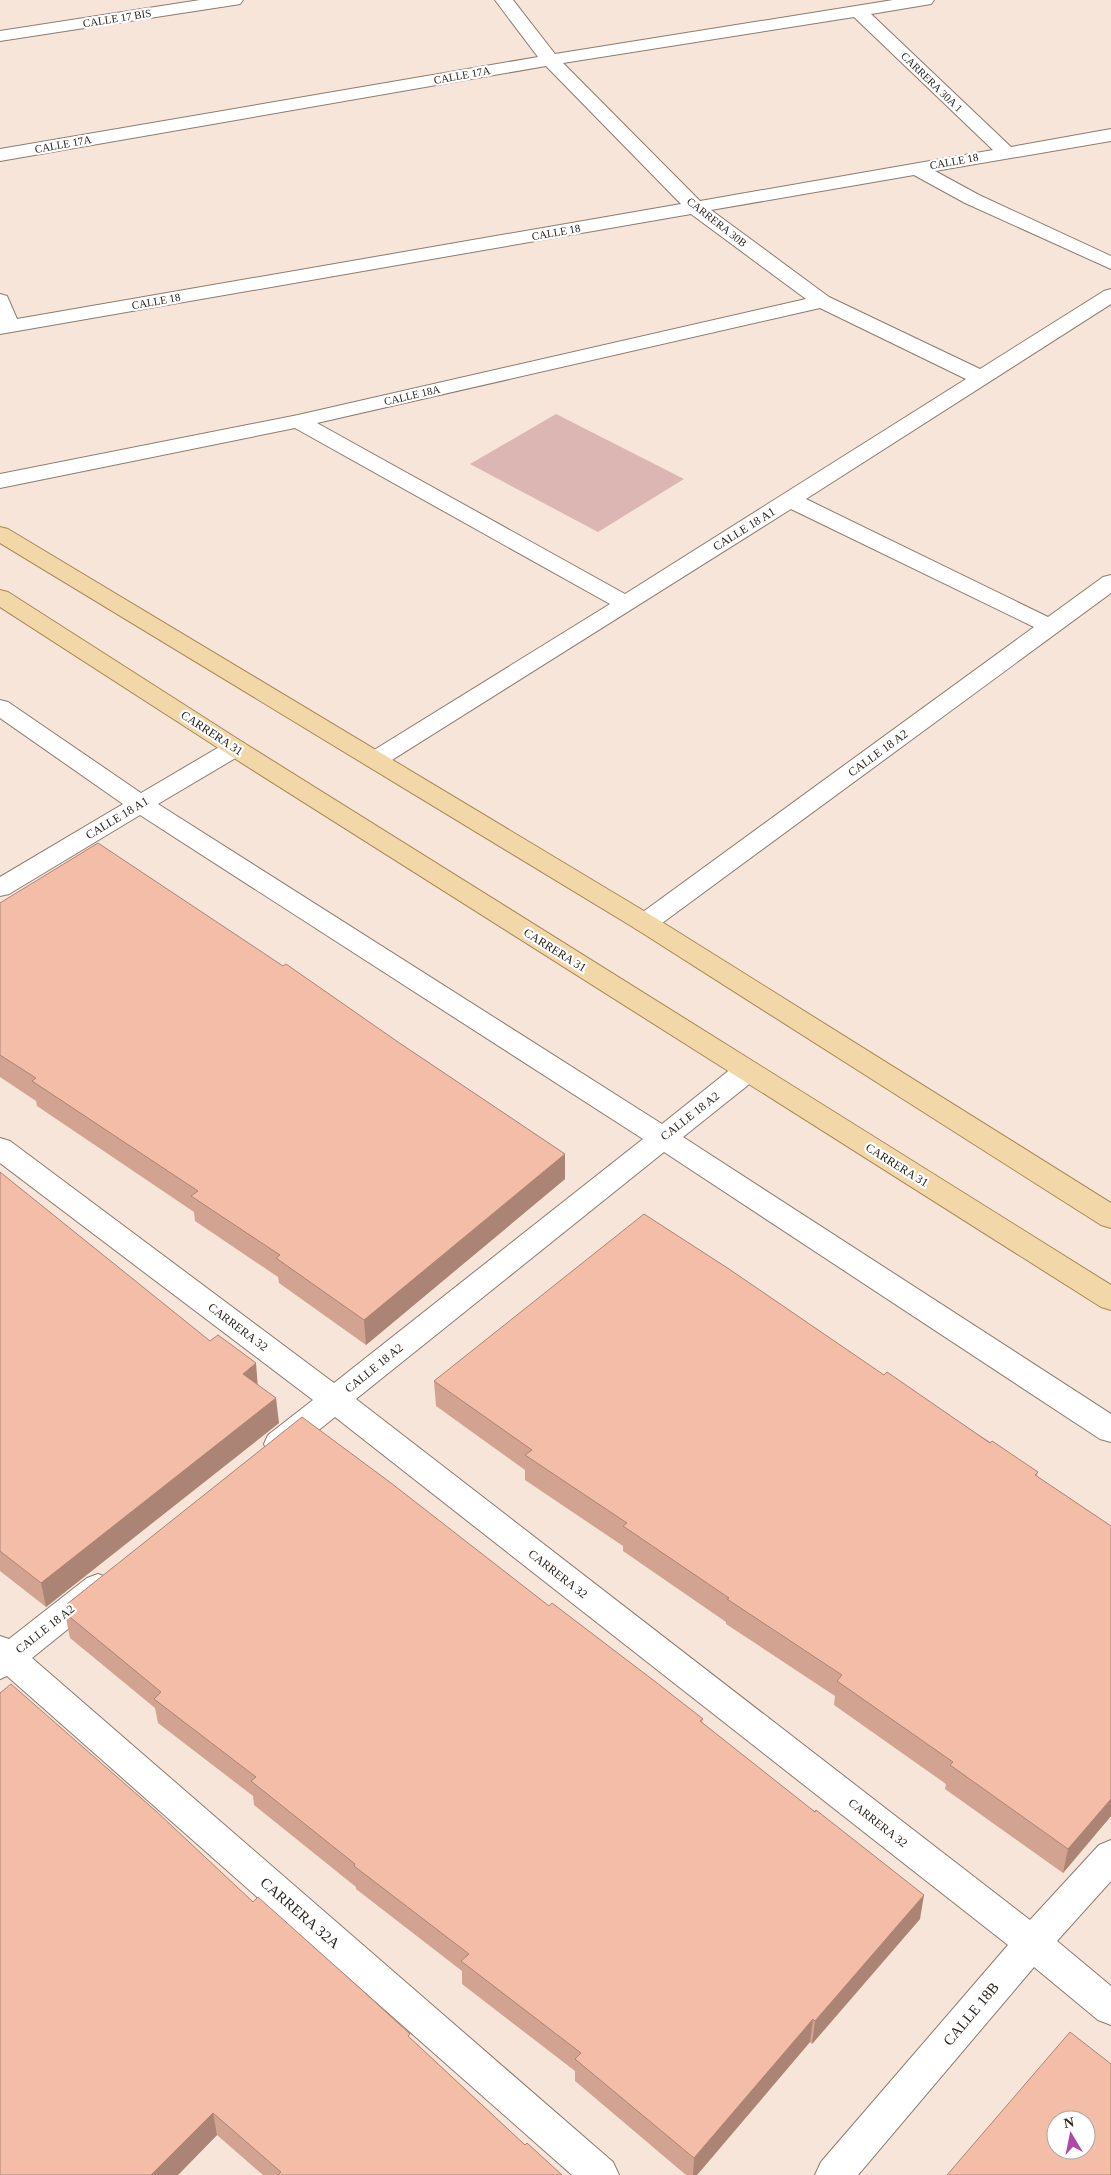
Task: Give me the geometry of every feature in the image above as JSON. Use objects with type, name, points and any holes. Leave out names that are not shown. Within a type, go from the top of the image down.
[{"type":"main road","points":[[0,534],[645,923],[1111,1217]]},
{"type":"main road","name":"CARRERA 31","points":[[0,597],[235,748],[1111,1299]]},
{"type":"street","name":"CALLE 17 BIS","points":[[0,36],[234,0]]},
{"type":"street","name":"CARRERA 30B","points":[[504,0],[550,60],[696,208],[822,301],[981,378]]},
{"type":"street","name":"CALLE 17A","points":[[0,155],[550,60],[925,0]]},
{"type":"street","name":"CARRERA 30A 1","points":[[858,11],[1006,152]]},
{"type":"street","name":"CALLE 18","points":[[5,327],[696,208],[1111,134]]},
{"type":"street","points":[[914,168],[972,198],[1111,263]]},
{"type":"street","name":"CALLE 18 A1","points":[[375,760],[626,604],[1111,295]]},
{"type":"street","points":[[0,300],[5,327]]},
{"type":"street","name":"CALLE 18A","points":[[0,481],[298,421],[822,301]]},
{"type":"street","points":[[298,421],[626,604]]},
{"type":"street","points":[[790,500],[1050,627]]},
{"type":"street","name":"CALLE 18 A2","points":[[645,923],[1111,582]]},
{"type":"street","points":[[0,707],[140,804],[663,1138],[1111,1430]]},
{"type":"street","name":"CALLE 18 A1","points":[[0,888],[235,748]]},
{"type":"street","name":"CALLE 18 A2","points":[[257,1461],[747,1071]]},
{"type":"street","name":"CARRERA 32","points":[[0,1148],[334,1399],[1032,1943],[1111,2008]]},
{"type":"street","name":"CALLE 18 A2","points":[[3,1658],[117,1572]]},
{"type":"street","name":"CARRERA 32A","points":[[3,1658],[600,2175]]},
{"type":"street","name":"CALLE 18B","points":[[834,2175],[1032,1943],[1111,1856]]},
{"type":"shaded area","points":[[556,414],[684,479],[598,532],[470,464]]},
{"type":"building","points":[[98,843],[283,966],[286,964],[565,1154],[364,1320],[276,1258],[280,1255],[191,1196],[198,1191],[32,1081],[36,1078],[0,1055],[0,903]]},
{"type":"building","points":[[0,1172],[210,1341],[218,1335],[256,1363],[243,1374],[276,1398],[41,1583],[0,1551]]},
{"type":"building","points":[[644,1214],[729,1269],[884,1375],[887,1372],[990,1443],[992,1441],[1038,1472],[1035,1475],[1111,1526],[1111,1799],[1068,1849],[950,1765],[953,1762],[837,1681],[842,1675],[727,1599],[729,1598],[623,1526],[627,1523],[525,1455],[532,1450],[434,1381]]},
{"type":"building","points":[[302,1417],[391,1483],[549,1606],[552,1603],[657,1683],[703,1719],[700,1721],[924,1895],[815,2021],[813,2019],[694,2158],[575,2059],[581,2053],[461,1961],[469,1954],[354,1866],[355,1864],[251,1781],[256,1777],[154,1699],[161,1692],[65,1613],[73,1608],[67,1604]]},
{"type":"building","points":[[11,1684],[157,1812],[253,1902],[258,1897],[410,2034],[408,2036],[525,2145],[527,2143],[562,2175],[278,2175],[281,2172],[213,2113],[151,2175],[0,2175],[0,1693]]},
{"type":"building","points":[[1070,2032],[1111,2064],[1111,2175],[947,2175]]}]
